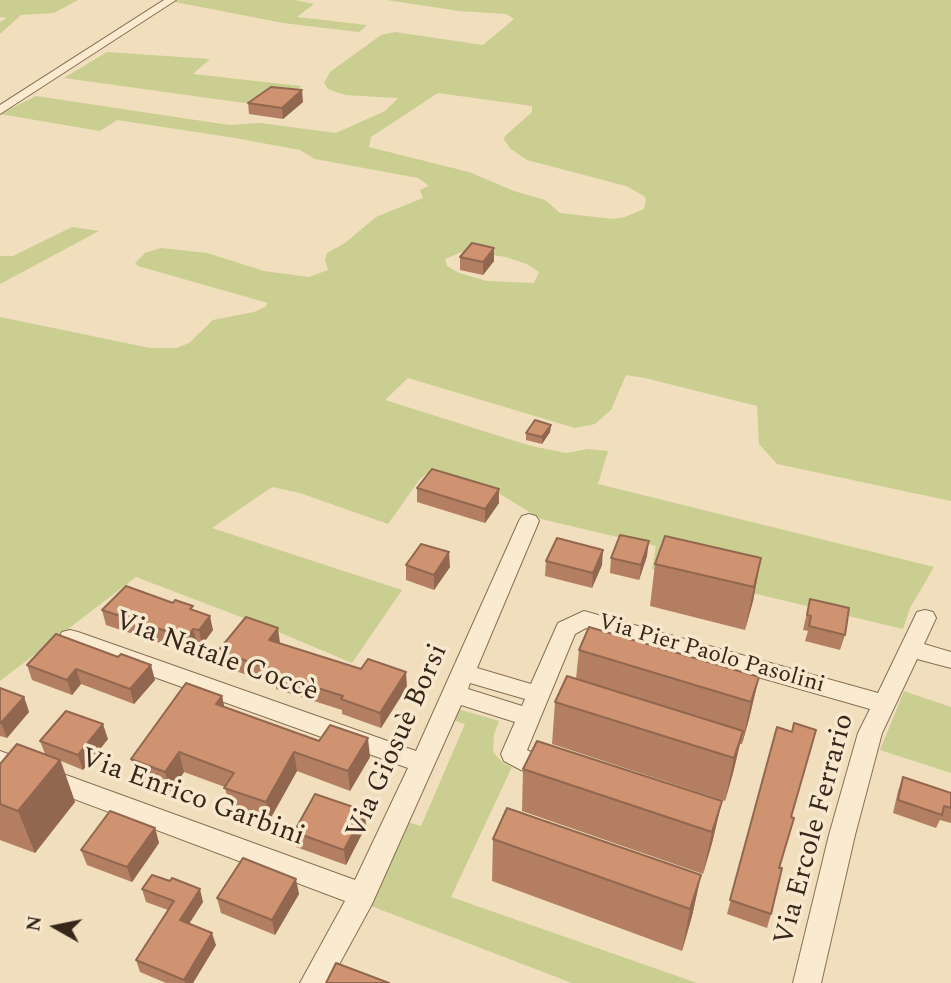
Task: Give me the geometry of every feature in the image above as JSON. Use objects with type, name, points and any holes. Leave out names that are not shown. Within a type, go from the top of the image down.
[{"type":"street","points":[[0,110],[171,0]]},
{"type":"street","name":"Via Giosuè Borsi","points":[[314,983],[362,895],[459,683],[529,521]]},
{"type":"street","name":"Via Ercole Ferrario","points":[[807,983],[842,835],[870,733],[925,618]]},
{"type":"street","name":"Via Pier Paolo Pasolini","points":[[530,763],[513,754],[566,629],[584,619],[885,704]]},
{"type":"street","name":"Via Natale Coccè","points":[[70,638],[421,763]]},
{"type":"street","points":[[912,649],[951,660]]},
{"type":"street","points":[[459,683],[537,694]]},
{"type":"street","points":[[459,683],[528,718]]},
{"type":"street","name":"Via Enrico Garbini","points":[[0,761],[362,895]]},
{"type":"green space","points":[[0,0],[78,0],[54,13],[21,15],[0,34],[0,22],[7,18],[0,17]]},
{"type":"green space","points":[[295,0],[314,4],[297,17],[367,25],[359,32],[283,23],[175,2]]},
{"type":"green space","points":[[387,0],[951,0],[951,501],[777,464],[759,444],[757,406],[645,378],[626,375],[611,410],[595,424],[575,428],[408,378],[385,400],[531,446],[566,453],[588,449],[608,451],[598,484],[934,567],[910,608],[903,629],[652,569],[656,546],[541,519],[500,494],[434,468],[420,479],[388,524],[300,493],[272,487],[212,528],[402,590],[352,663],[136,577],[0,681],[0,317],[150,348],[177,348],[189,343],[213,320],[254,312],[268,303],[138,266],[135,263],[145,253],[161,248],[207,253],[264,271],[309,277],[328,270],[325,259],[327,253],[345,243],[376,217],[423,198],[420,190],[429,186],[418,178],[315,159],[300,150],[235,138],[117,120],[100,131],[0,114],[36,96],[229,125],[260,123],[336,133],[385,111],[398,98],[345,95],[328,89],[324,83],[330,72],[381,35],[395,32],[483,45],[514,19],[506,14],[459,11]],"holes":[[[438,93],[532,106],[532,112],[505,136],[504,140],[511,149],[527,160],[626,186],[644,196],[644,209],[613,219],[560,213],[545,200],[514,191],[469,172],[369,147],[371,137]],[[464,251],[506,257],[527,264],[539,272],[534,283],[487,281],[459,273],[447,266],[445,259]]]},
{"type":"green space","points":[[107,52],[210,59],[193,74],[301,86],[289,99],[259,105],[64,78]]},
{"type":"green space","points":[[72,227],[99,231],[0,284],[0,256],[13,256]]},
{"type":"green space","points":[[904,691],[951,707],[951,773],[880,750]]},
{"type":"green space","points":[[458,709],[499,721],[494,734],[493,752],[503,763],[512,767],[451,897],[697,983],[572,983],[371,906],[407,822],[421,826],[465,724],[452,720]]},
{"type":"building","points":[[271,87],[302,90],[282,108],[248,103]]},
{"type":"building","points":[[472,243],[494,248],[483,262],[460,257]]},
{"type":"building","points":[[535,420],[551,425],[542,437],[526,433]]},
{"type":"building","points":[[432,469],[499,489],[485,509],[417,488]]},
{"type":"building","points":[[620,535],[649,541],[641,565],[611,558]]},
{"type":"building","points":[[665,536],[761,558],[754,587],[655,564]]},
{"type":"building","points":[[557,538],[603,550],[593,573],[546,561]]},
{"type":"building","points":[[421,544],[449,552],[434,575],[406,565]]},
{"type":"building","points":[[126,586],[173,603],[175,600],[193,606],[190,609],[210,616],[199,630],[193,629],[187,638],[102,610]]},
{"type":"building","points":[[810,599],[849,608],[845,635],[809,626],[811,616],[807,615]]},
{"type":"building","points":[[246,617],[278,628],[269,640],[361,669],[368,659],[406,672],[380,713],[341,699],[343,696],[274,674],[276,671],[218,651]]},
{"type":"building","points":[[589,627],[759,677],[751,702],[579,650]]},
{"type":"building","points":[[56,634],[118,657],[121,654],[151,665],[130,689],[76,669],[67,680],[27,665]]},
{"type":"building","points":[[567,676],[743,731],[734,758],[555,702]]},
{"type":"building","points":[[186,683],[222,696],[216,704],[319,741],[330,725],[368,738],[348,771],[294,752],[266,802],[224,788],[234,773],[179,752],[165,772],[131,759]]},
{"type":"building","points":[[0,688],[24,697],[1,723],[0,723]]},
{"type":"building","points":[[66,711],[103,724],[78,755],[40,741]]},
{"type":"building","points":[[794,723],[816,730],[791,817],[794,818],[779,868],[782,868],[771,914],[730,900],[777,727],[792,732]]},
{"type":"building","points":[[537,741],[722,801],[712,832],[523,769]]},
{"type":"building","points":[[17,744],[60,760],[18,811],[0,804],[0,764]]},
{"type":"building","points":[[903,777],[951,793],[951,808],[944,806],[942,815],[898,800]]},
{"type":"building","points":[[315,794],[365,811],[344,850],[294,832]]},
{"type":"building","points":[[507,808],[701,875],[690,909],[493,839]]},
{"type":"building","points":[[110,811],[155,828],[127,867],[81,850]]},
{"type":"building","points":[[243,858],[296,879],[272,920],[217,898]]},
{"type":"building","points":[[152,875],[170,881],[172,878],[200,889],[180,920],[212,933],[184,980],[136,960],[174,901],[142,889]]},
{"type":"building","points":[[336,963],[389,983],[326,983]]}]
